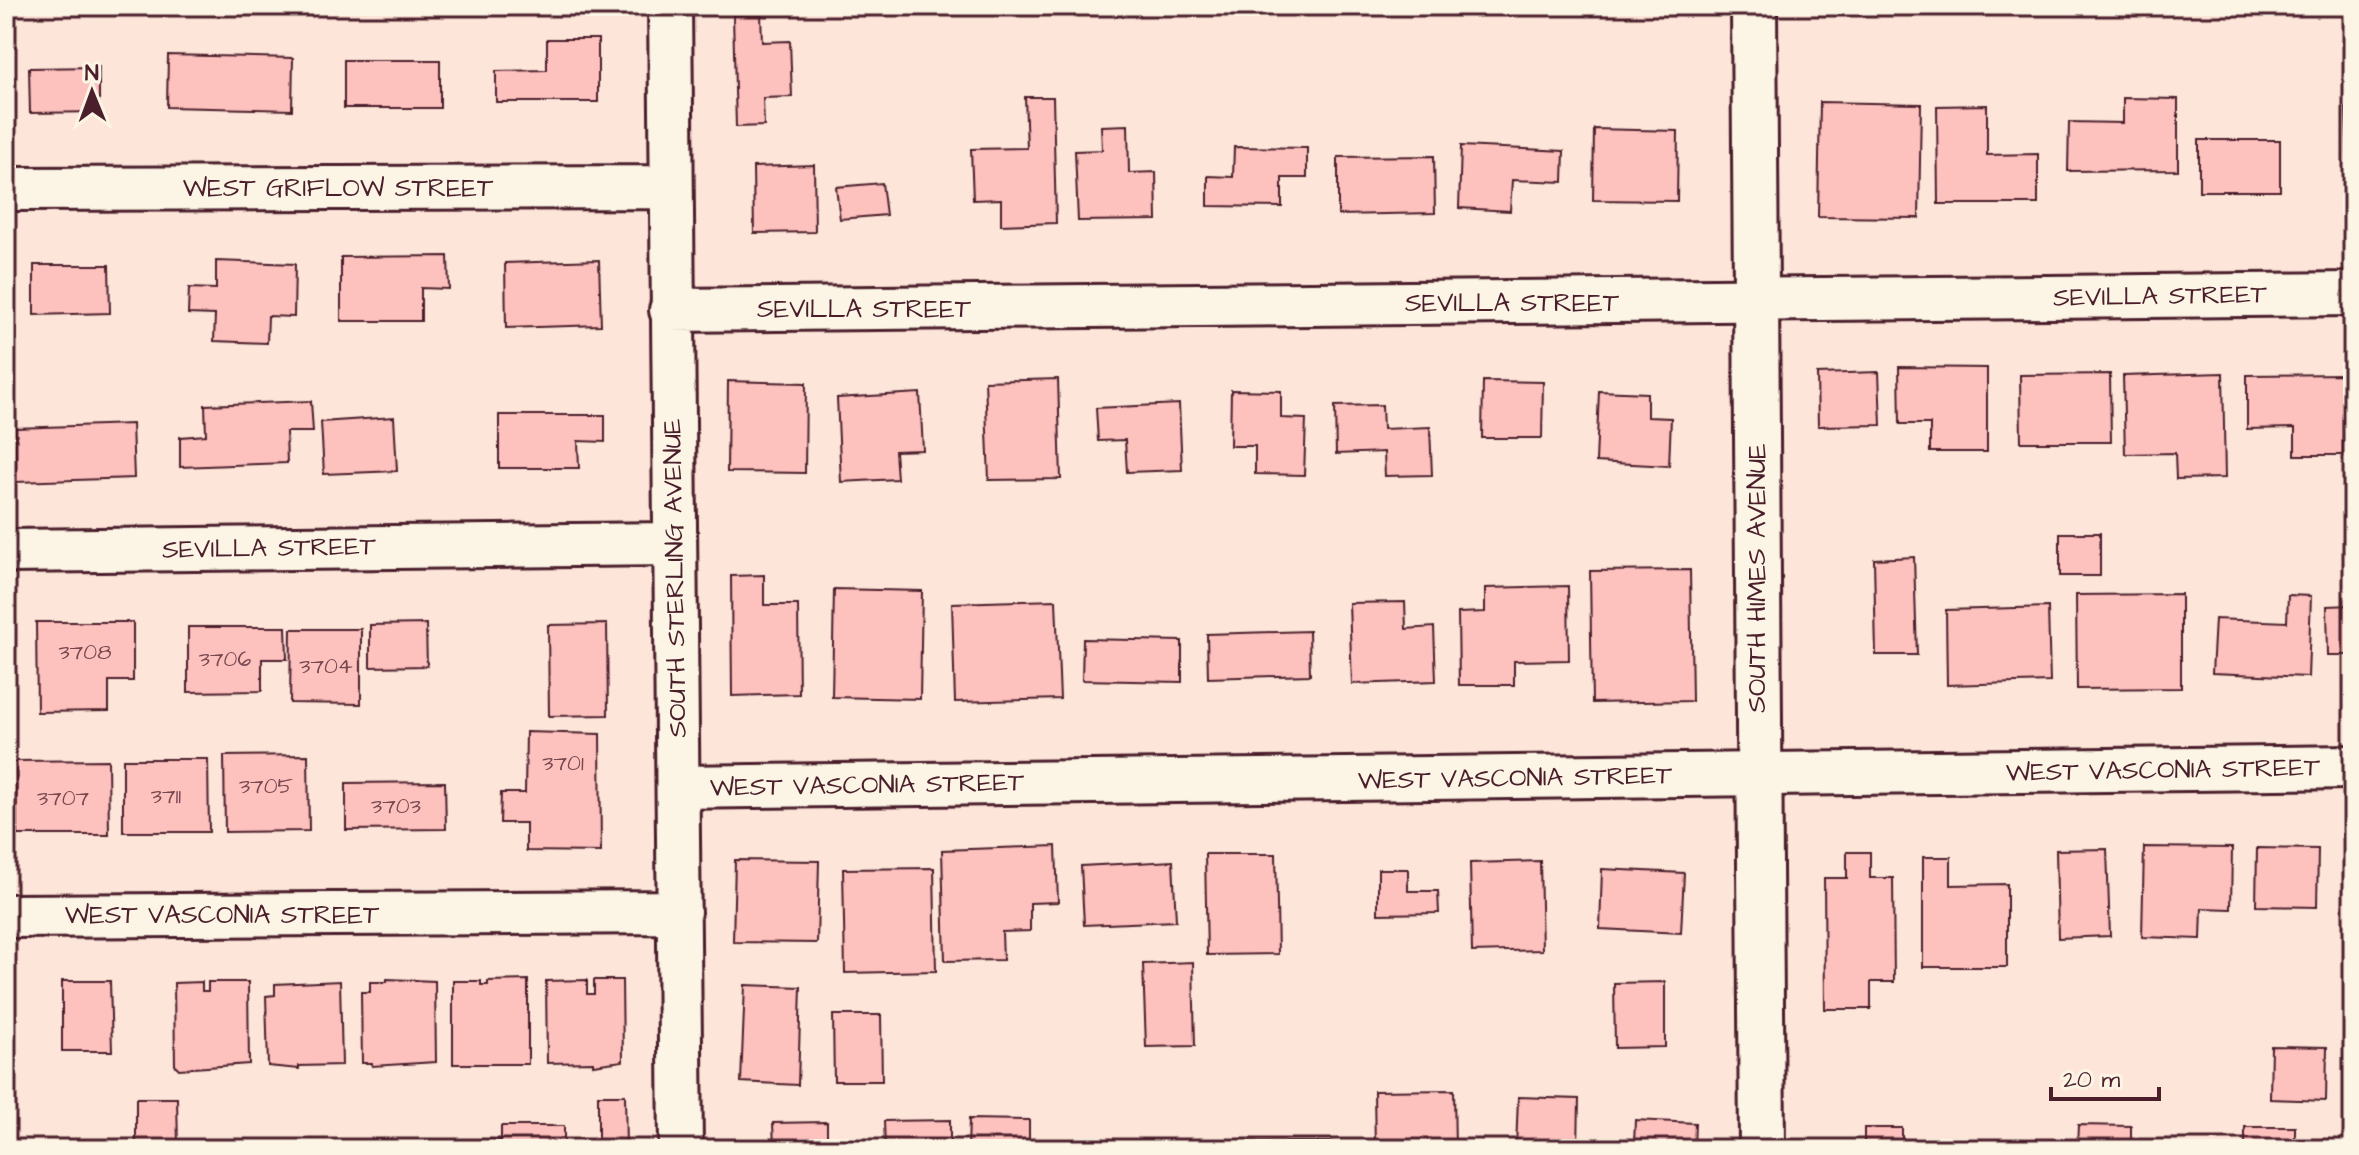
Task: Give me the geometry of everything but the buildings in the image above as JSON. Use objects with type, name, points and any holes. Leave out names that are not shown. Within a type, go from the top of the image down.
[{"type":"street","name":"SOUTH STERLING AVENUE","points":[[670,6],[681,1149]]},
{"type":"street","name":"SOUTH HIMES AVENUE","points":[[1754,6],[1762,1149]]},
{"type":"street","name":"WEST GRIFLOW STREET","points":[[6,189],[670,187]]},
{"type":"street","name":"SEVILLA STREET","points":[[671,310],[2353,294]]},
{"type":"street","name":"SEVILLA STREET","points":[[6,551],[675,544]]},
{"type":"street","name":"WEST VASCONIA STREET","points":[[678,787],[2353,767]]},
{"type":"street","name":"WEST VASCONIA STREET","points":[[6,916],[679,912]]}]
